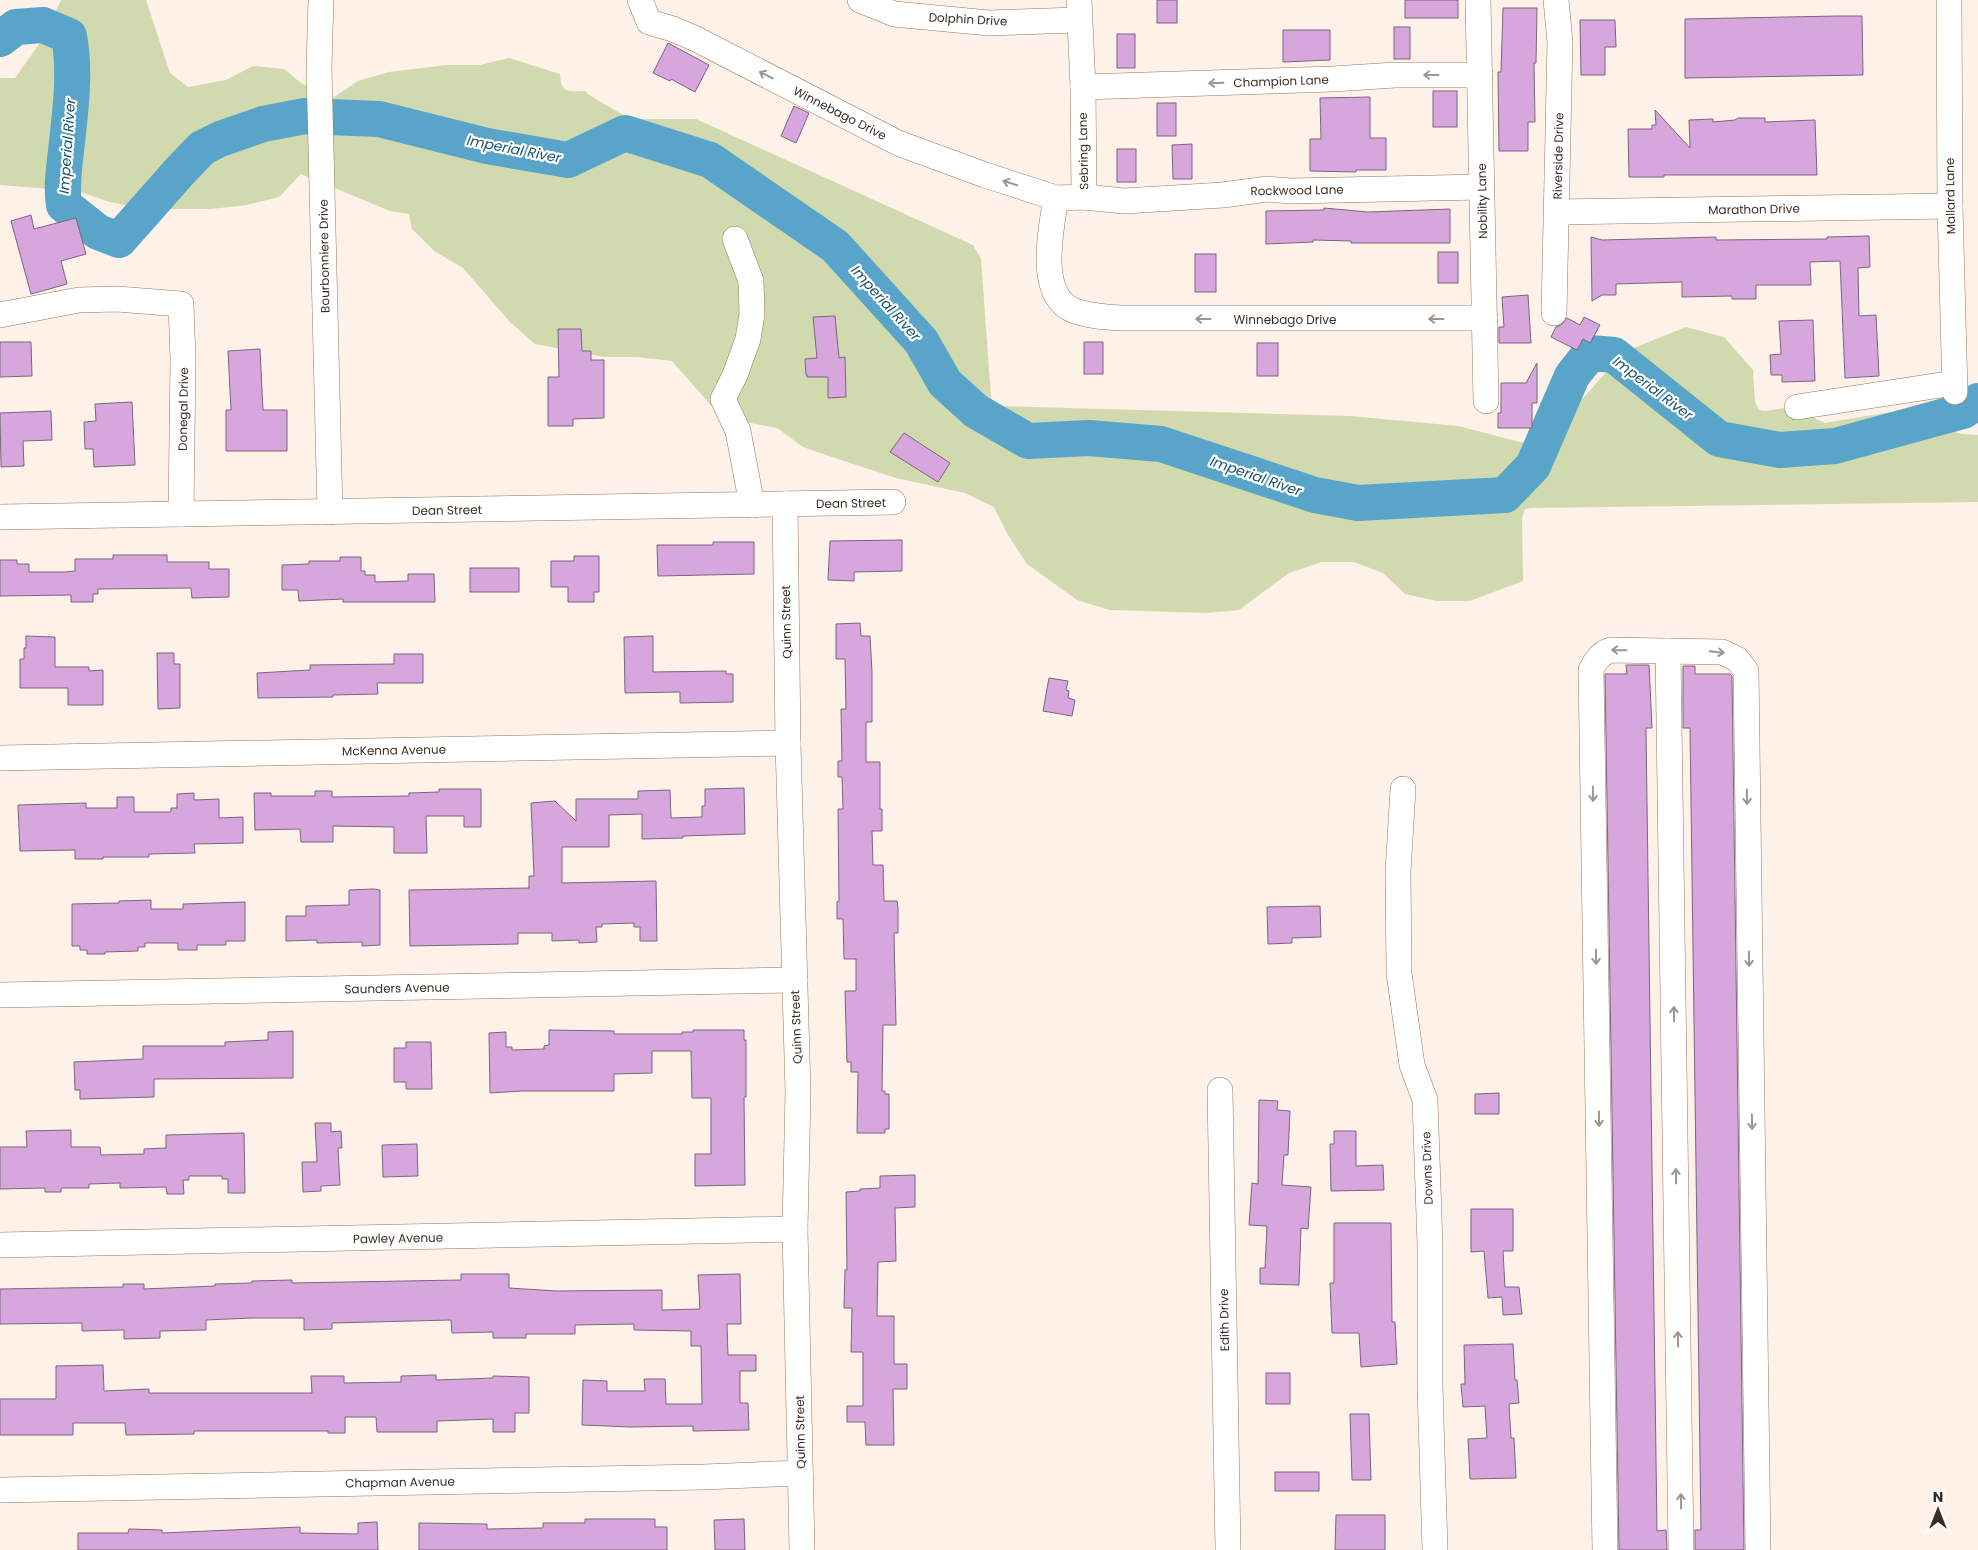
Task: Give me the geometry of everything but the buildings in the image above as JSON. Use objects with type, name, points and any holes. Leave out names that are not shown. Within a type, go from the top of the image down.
[{"type":"street","name":"Bourbonniere Drive","points":[[321,0],[319,68],[330,512]]},
{"type":"street","name":"Dolphin Drive","points":[[860,0],[894,14],[989,22],[1079,10]]},
{"type":"street","name":"Nobility Lane","points":[[1478,0],[1486,401]]},
{"type":"street","name":"Riverside Drive","points":[[1554,313],[1558,212],[1560,42],[1556,0]]},
{"type":"street","name":"Mallard Lane","points":[[1797,407],[1954,388],[1950,206],[1949,0]]},
{"type":"street","name":"Winnebago Drive","points":[[640,1],[649,22],[673,29],[696,39],[898,143],[985,175],[1056,198],[1049,275],[1055,296],[1073,311],[1130,318],[1485,318]]},
{"type":"street","name":"Sebring Lane","points":[[1056,198],[1084,197],[1083,88],[1079,10]]},
{"type":"street","name":"Champion Lane","points":[[1083,88],[1395,75],[1480,75]]},
{"type":"street","name":"Rockwood Lane","points":[[1084,197],[1124,201],[1223,195],[1268,189],[1290,191],[1481,187]]},
{"type":"street","name":"Marathon Drive","points":[[1558,212],[1950,206]]},
{"type":"street","points":[[735,239],[751,282],[752,314],[748,339],[735,375],[723,399],[738,430],[752,504]]},
{"type":"street","name":"Donegal Drive","points":[[0,315],[79,300],[117,299],[181,304],[184,359],[181,514]]},
{"type":"street","name":"Dean Street","points":[[0,517],[893,502]]},
{"type":"street","name":"Quinn Street","points":[[785,504],[788,743],[798,1092],[795,1229],[802,1550]]},
{"type":"street","points":[[1606,1550],[1591,670],[1595,661],[1603,653],[1610,650],[1722,652],[1737,659],[1746,671],[1758,1550]]},
{"type":"street","points":[[1668,651],[1681,1550]]},
{"type":"street","name":"McKenna Avenue","points":[[0,758],[788,743]]},
{"type":"street","name":"Downs Drive","points":[[1403,789],[1398,872],[1399,972],[1412,1065],[1425,1100],[1430,1245],[1430,1387],[1435,1550]]},
{"type":"street","name":"Saunders Avenue","points":[[0,996],[795,980]]},
{"type":"street","name":"Edith Drive","points":[[1220,1090],[1228,1550]]},
{"type":"street","name":"Pawley Avenue","points":[[0,1245],[795,1229]]},
{"type":"street","name":"Chapman Avenue","points":[[0,1490],[704,1477],[800,1473]]},
{"type":"green space","points":[[61,0],[146,0],[170,73],[188,87],[226,80],[253,66],[284,69],[301,83],[331,99],[358,81],[389,72],[447,65],[480,65],[509,58],[560,74],[562,85],[566,90],[585,91],[630,119],[696,119],[973,245],[981,259],[991,397],[992,402],[997,406],[1350,416],[1458,426],[1532,445],[1569,414],[1624,352],[1686,327],[1724,337],[1753,370],[1755,402],[1759,410],[1765,411],[1791,407],[1825,423],[1890,412],[1962,434],[1978,435],[1978,502],[1531,508],[1525,509],[1522,518],[1523,581],[1470,601],[1437,601],[1405,594],[1383,573],[1354,562],[1322,562],[1289,573],[1239,610],[1207,613],[1110,610],[1077,600],[1027,564],[1008,535],[994,507],[965,493],[896,478],[832,457],[803,447],[777,428],[745,422],[716,411],[672,361],[637,357],[604,357],[535,344],[510,322],[463,268],[434,251],[412,229],[409,214],[390,211],[301,174],[279,197],[247,205],[211,209],[146,209],[110,202],[77,191],[0,185],[0,78],[15,78],[42,40]]},
{"type":"waterway","name":"Imperial River","points":[[0,39],[16,27],[43,25],[69,36],[72,79],[71,108],[63,178],[64,205],[98,232],[119,240],[202,148],[220,139],[263,124],[305,116],[379,119],[487,146],[568,160],[625,133],[710,160],[835,246],[921,341],[945,383],[976,411],[1028,441],[1089,438],[1161,444],[1315,495],[1358,503],[1505,495],[1533,466],[1572,376],[1590,353],[1614,355],[1719,439],[1780,450],[1835,446],[1963,411],[1978,401]]}]
